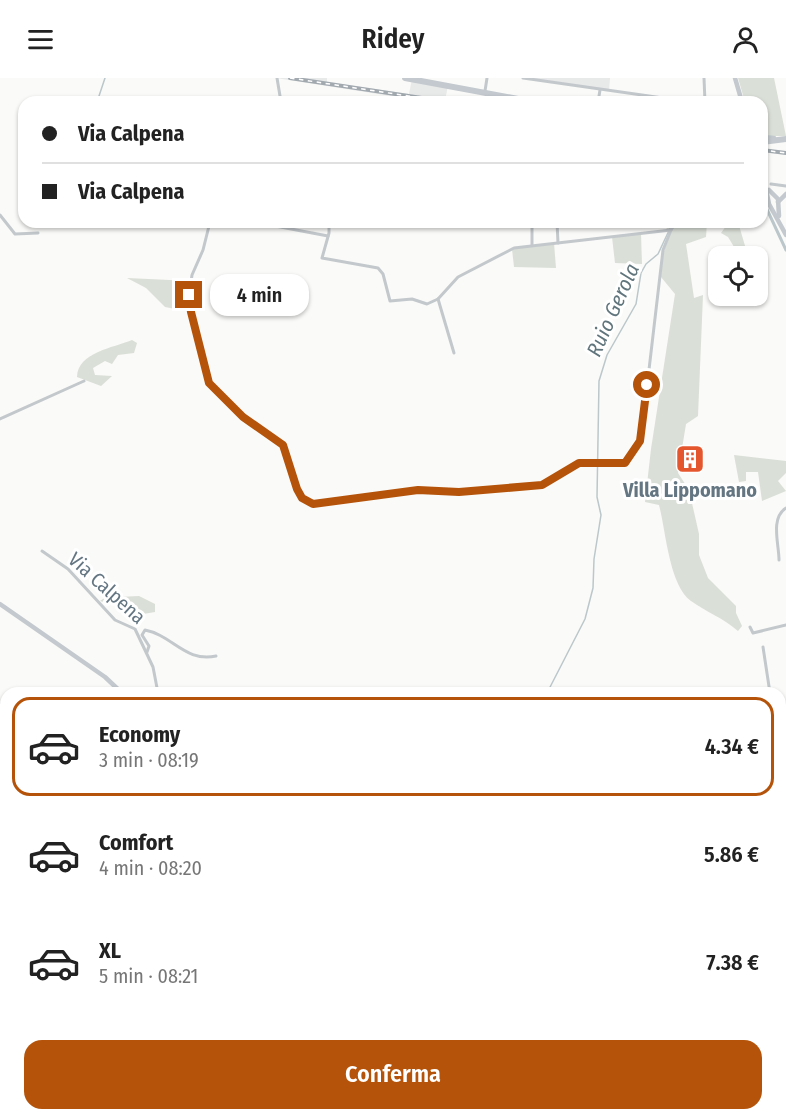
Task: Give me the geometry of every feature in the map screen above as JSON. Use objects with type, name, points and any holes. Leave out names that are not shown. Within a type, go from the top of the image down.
[{"type":"main road","points":[[405,78],[501,96]]},
{"type":"main road","points":[[768,141],[786,138]]},
{"type":"street","points":[[277,78],[280,96]]},
{"type":"street","points":[[484,93],[487,78]]},
{"type":"street","points":[[523,78],[646,96]]},
{"type":"street","points":[[704,78],[705,96]]},
{"type":"street","points":[[735,78],[740,96]]},
{"type":"street","points":[[599,96],[600,90]]},
{"type":"street","points":[[786,186],[769,185],[786,235]]},
{"type":"street","points":[[768,200],[773,201],[786,194]]},
{"type":"street","points":[[0,215],[15,234],[38,233]]},
{"type":"street","points":[[208,228],[203,250],[192,275],[189,295],[191,312],[209,383],[243,417],[283,445],[302,498],[309,503],[318,504],[418,490],[458,493],[542,485],[579,463],[625,463],[640,441],[663,250],[670,230],[512,249],[462,274],[438,298],[427,304],[412,299],[390,301],[380,270],[322,258],[329,228]]},
{"type":"street","points":[[286,228],[328,236]]},
{"type":"street","points":[[532,228],[532,245]]},
{"type":"street","points":[[557,228],[558,243]]},
{"type":"street","points":[[438,298],[454,353]]},
{"type":"street","points":[[0,419],[84,381]]},
{"type":"street","points":[[779,560],[777,524],[779,514],[786,507]]},
{"type":"street","name":"Via Calpena","points":[[42,551],[68,569],[114,620],[135,629],[147,652],[155,673],[157,687]]},
{"type":"street","points":[[0,604],[105,677],[116,687]]},
{"type":"street","points":[[750,627],[753,633],[786,626]]},
{"type":"street","name":"Via Calpena","points":[[147,652],[149,646],[142,635],[145,630],[166,638],[187,654],[199,657],[216,656]]},
{"type":"street","points":[[763,647],[769,687]]},
{"type":"shaded area","points":[[276,78],[327,78],[327,82],[409,94],[412,79],[448,86],[446,96],[391,96]]},
{"type":"shaded area","points":[[523,78],[610,78],[609,91]]},
{"type":"shaded area","points":[[738,78],[774,78],[786,136],[768,136],[768,96],[743,96]]},
{"type":"shaded area","points":[[667,228],[707,228],[706,237],[686,244],[694,298],[703,295],[698,416],[686,424],[678,473],[689,490],[699,534],[699,555],[708,578],[736,606],[736,613],[742,626],[738,631],[691,601],[684,593],[669,557],[659,505],[645,502],[675,294],[661,277],[662,257],[671,230],[666,230]]},
{"type":"shaded area","points":[[725,228],[740,228],[745,246],[734,246],[728,237],[721,233]]},
{"type":"shaded area","points":[[641,234],[642,264],[615,263],[612,237]]},
{"type":"shaded area","points":[[554,243],[556,268],[514,267],[512,249]]},
{"type":"shaded area","points":[[127,278],[191,281],[191,312],[165,307],[146,288]]},
{"type":"shaded area","points":[[132,340],[137,343],[134,353],[118,355],[112,364],[105,361],[93,368],[95,375],[112,376],[101,386],[77,377],[83,362],[90,356]]},
{"type":"shaded area","points":[[734,455],[786,461],[786,473],[778,481],[786,491],[762,501],[758,472],[746,472],[746,481],[739,482]]},
{"type":"shaded area","points":[[113,592],[118,597],[139,596],[155,604],[155,612],[143,614],[100,601]]},
{"type":"waterway","points":[[99,96],[105,78]]},
{"type":"waterway","points":[[768,212],[786,250]]},
{"type":"waterway","name":"Ruio Gerola","points":[[550,687],[585,619],[593,588],[594,559],[601,515],[597,497],[599,381],[607,355],[636,304],[641,273],[646,264],[658,254],[670,228]]},
{"type":"railway","points":[[290,78],[408,96]]},
{"type":"railway","points":[[768,151],[786,153]]},
{"type":"place","name":"Villa Lippomano","points":[[690,459]]},
{"type":"route","points":[[189,295],[191,312],[209,383],[243,417],[281,442],[297,489],[302,498],[313,504],[418,490],[459,492],[542,485],[551,482],[579,463],[612,465],[625,463],[630,459],[640,441],[647,385]]}]
